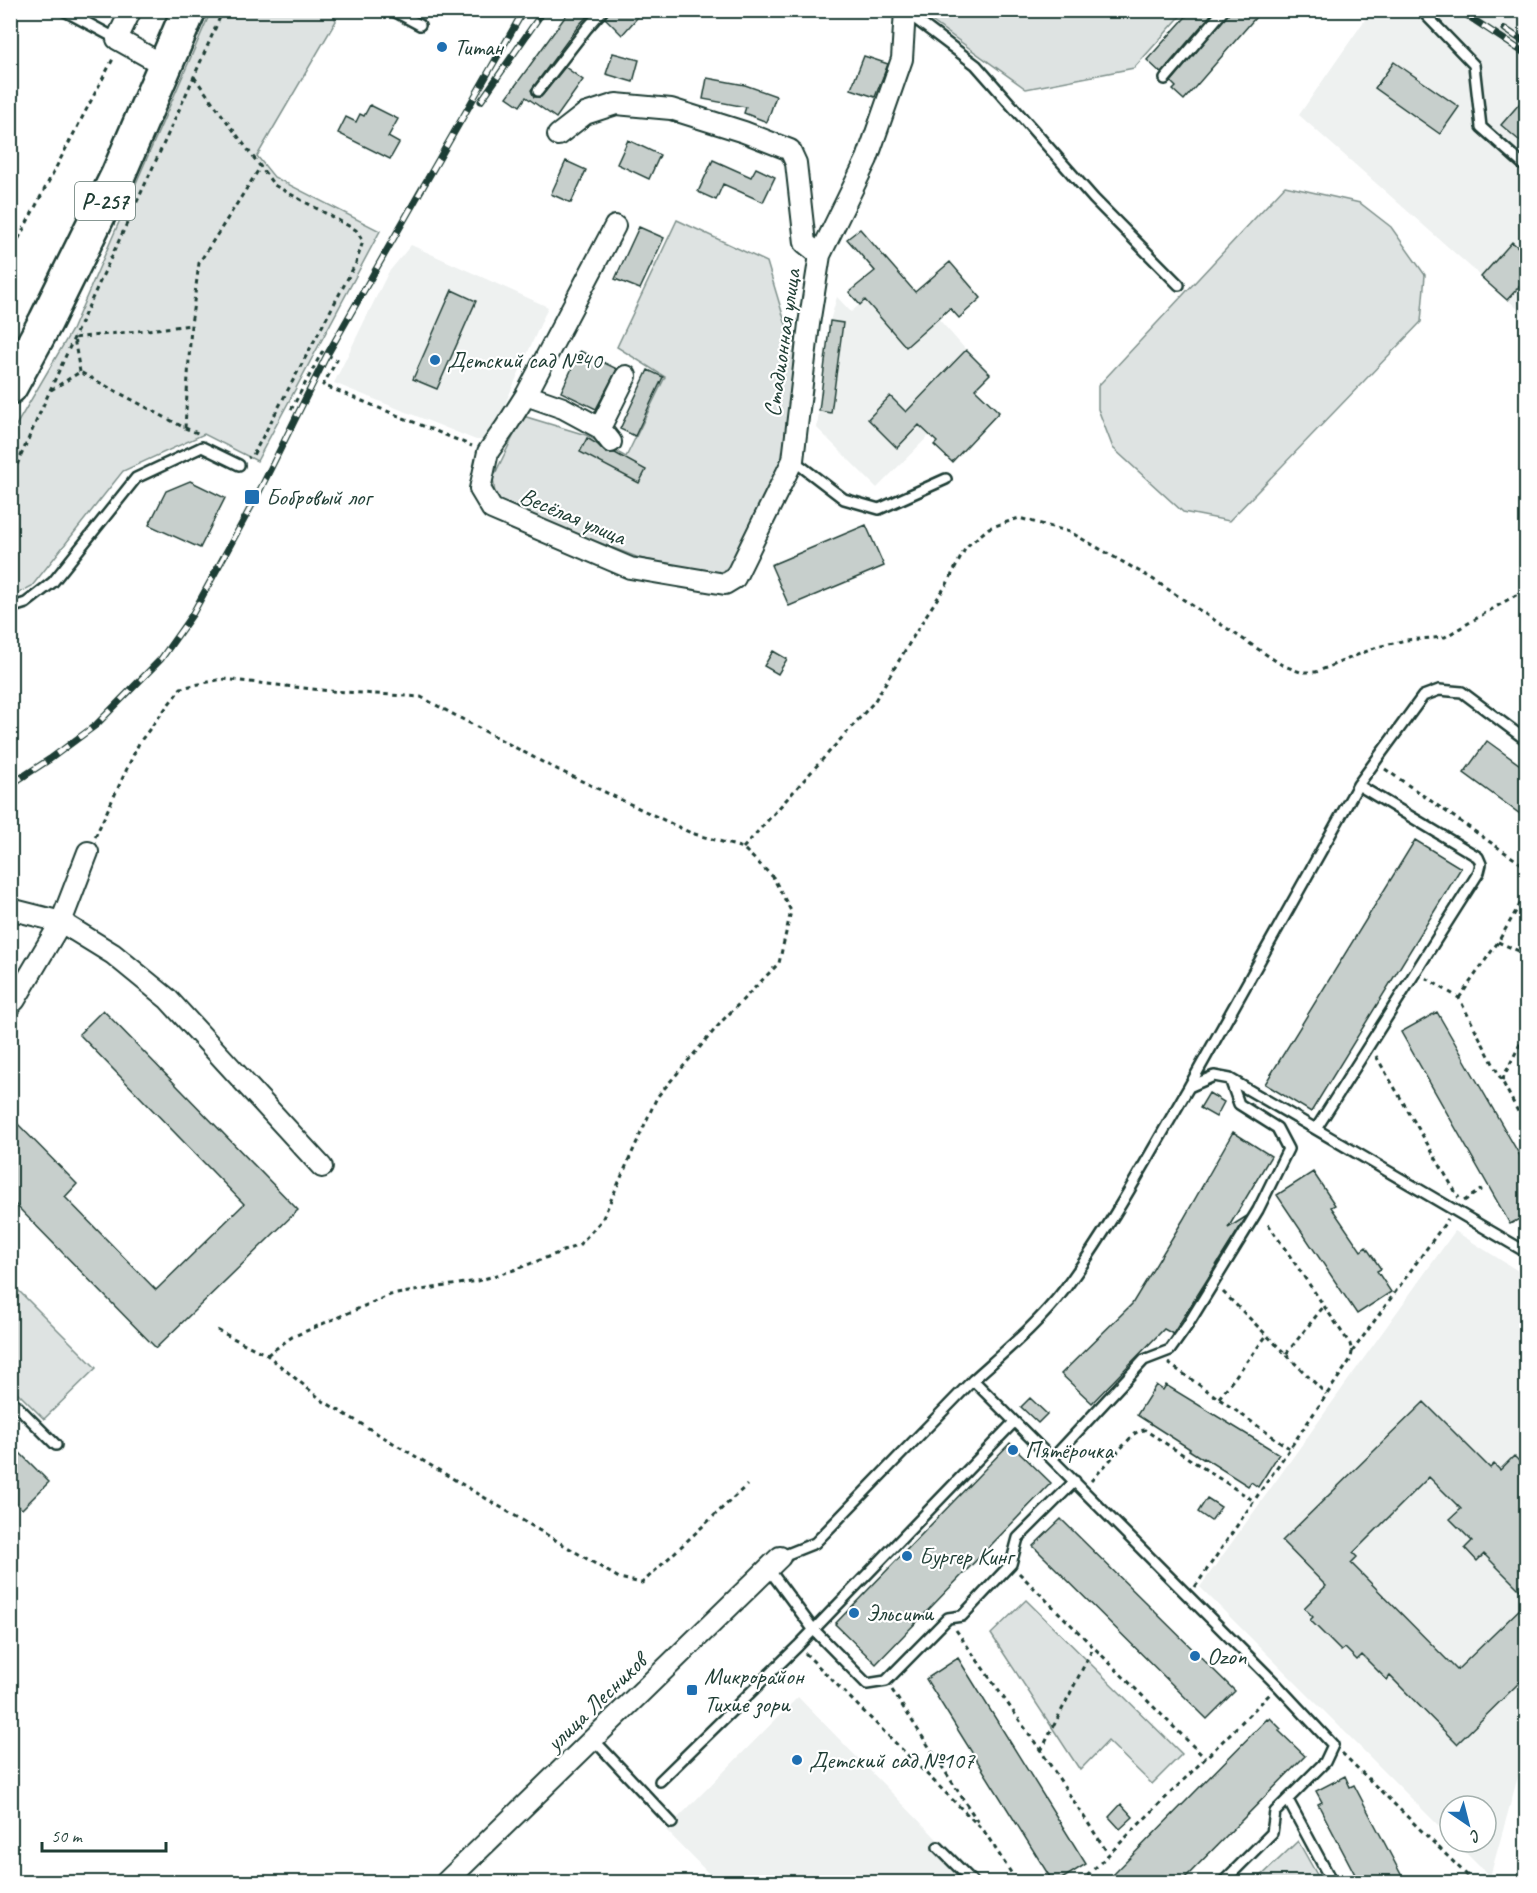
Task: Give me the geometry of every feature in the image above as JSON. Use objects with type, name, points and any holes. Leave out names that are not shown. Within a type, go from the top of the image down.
[{"type":"highway","name":"Р-257","points":[[10,387],[46,321],[118,175],[180,72],[189,10]]},
{"type":"street","points":[[131,10],[119,40],[180,72]]},
{"type":"street","name":"Стадионная улица","points":[[630,568],[725,584],[735,578],[793,460],[820,255],[867,159],[902,58],[906,11]]},
{"type":"street","points":[[558,135],[585,114],[616,104],[671,109],[744,132],[790,150],[796,163],[805,243],[820,255]]},
{"type":"street","name":"Весёлая улица","points":[[615,226],[525,395],[506,428],[488,452],[480,489],[492,509],[630,568]]},
{"type":"street","points":[[525,395],[563,408],[606,435],[626,376]]},
{"type":"street","points":[[10,1005],[60,922],[88,852]]},
{"type":"street","points":[[10,909],[60,922],[113,954],[168,999],[322,1167]]},
{"type":"street","name":"улица Лесников","points":[[450,1881],[774,1562]]},
{"type":"lane","points":[[63,10],[119,40]]},
{"type":"lane","points":[[83,10],[86,23]]},
{"type":"lane","points":[[392,10],[420,25]]},
{"type":"lane","points":[[538,91],[603,10]]},
{"type":"lane","points":[[1165,79],[1224,10]]},
{"type":"lane","points":[[1421,10],[1474,65],[1481,127],[1527,167]]},
{"type":"lane","points":[[906,11],[975,65],[1094,199],[1179,285]]},
{"type":"lane","points":[[10,608],[26,603],[53,582],[136,478],[202,447],[239,465]]},
{"type":"lane","points":[[793,460],[844,499],[879,509],[946,479]]},
{"type":"lane","points":[[1075,1481],[1018,1538],[1011,1564],[962,1616],[948,1618],[886,1681],[867,1684],[813,1629],[774,1562],[815,1543],[973,1380],[1030,1327],[1062,1291],[1096,1244],[1189,1087],[1358,785],[1423,696],[1439,690],[1462,692],[1527,740]]},
{"type":"lane","points":[[1316,1129],[1479,872],[1481,864],[1478,857],[1358,785]]},
{"type":"lane","points":[[1189,1087],[1214,1076],[1230,1079],[1527,1252]]},
{"type":"lane","points":[[1052,1459],[1144,1360],[1170,1350],[1258,1210],[1288,1149],[1277,1128],[1239,1104],[1230,1079]]},
{"type":"lane","points":[[973,1380],[1334,1745],[1325,1762],[1275,1812],[1272,1833],[1222,1882]]},
{"type":"lane","points":[[10,1399],[56,1445]]},
{"type":"lane","points":[[660,1781],[798,1646],[1014,1422]]},
{"type":"lane","points":[[594,1740],[672,1823]]},
{"type":"lane","points":[[1288,1800],[1332,1882]]},
{"type":"lane","points":[[938,1847],[973,1882]]},
{"type":"path","points":[[10,481],[74,338],[180,72],[223,10]]},
{"type":"path","points":[[10,255],[119,40]]},
{"type":"path","points":[[180,72],[261,166],[274,185],[356,230],[363,242],[356,263],[253,455],[239,465]]},
{"type":"path","points":[[185,428],[191,325],[199,263],[261,166]]},
{"type":"path","points":[[74,338],[191,325]]},
{"type":"path","points":[[74,338],[80,372]]},
{"type":"path","points":[[291,410],[322,352],[337,360],[323,385],[488,452]]},
{"type":"path","points":[[80,372],[204,436]]},
{"type":"path","points":[[49,391],[80,372]]},
{"type":"path","points":[[243,451],[253,455]]},
{"type":"path","points":[[744,848],[874,702],[947,584],[966,547],[989,528],[1019,518],[1070,532],[1151,578],[1282,665],[1300,672],[1317,672],[1377,647],[1406,640],[1445,637],[1521,592],[1527,585]]},
{"type":"path","points":[[88,852],[139,743],[182,688],[222,678],[331,692],[421,697],[546,764],[691,832],[744,848],[773,878],[791,911],[779,963],[724,1019],[657,1097],[602,1220],[579,1245],[514,1270],[477,1281],[390,1295],[292,1337],[267,1355]]},
{"type":"path","points":[[1375,762],[1527,867]]},
{"type":"path","points":[[1459,998],[1498,942],[1527,894]]},
{"type":"path","points":[[1498,942],[1527,954]]},
{"type":"path","points":[[1415,971],[1459,998],[1526,1125]]},
{"type":"path","points":[[1502,1080],[1527,1032]]},
{"type":"path","points":[[1369,1045],[1461,1202],[1482,1189]]},
{"type":"path","points":[[1189,1596],[1351,1359],[1350,1344],[1258,1210]]},
{"type":"path","points":[[1352,1352],[1454,1210]]},
{"type":"path","points":[[1214,1283],[1326,1395]]},
{"type":"path","points":[[1286,1355],[1324,1306]]},
{"type":"path","points":[[217,1330],[267,1355],[323,1401],[619,1578],[642,1583],[747,1485]]},
{"type":"path","points":[[1218,1399],[1267,1335]]},
{"type":"path","points":[[1156,1355],[1289,1448]]},
{"type":"path","points":[[1083,1489],[1134,1434],[1145,1430],[1254,1501]]},
{"type":"path","points":[[1011,1564],[1205,1758]]},
{"type":"path","points":[[948,1618],[1041,1751],[1109,1855]]},
{"type":"path","points":[[798,1646],[985,1832]]},
{"type":"path","points":[[1041,1751],[1093,1648]]},
{"type":"path","points":[[886,1681],[1017,1882]]},
{"type":"path","points":[[1081,1882],[1278,1686]]},
{"type":"path","points":[[1334,1745],[1473,1882]]},
{"type":"shaded area","points":[[211,11],[328,11],[333,13],[336,21],[257,156],[274,177],[380,231],[257,461],[204,434],[123,471],[32,586],[11,597],[11,434],[72,330]]},
{"type":"shaded area","points":[[927,11],[1185,11],[1134,68],[1026,89],[933,22]]},
{"type":"shaded area","points":[[1371,11],[1526,11],[1526,316],[1299,115]]},
{"type":"shaded area","points":[[1285,186],[1360,203],[1391,227],[1425,275],[1421,322],[1229,521],[1183,512],[1113,448],[1098,409],[1098,386]]},
{"type":"shaded area","points":[[677,220],[767,262],[785,322],[796,339],[783,461],[732,563],[720,574],[639,558],[496,502],[493,478],[523,416],[586,435],[626,457],[665,377],[617,347]]},
{"type":"shaded area","name":"Детский сад №40","points":[[411,245],[548,307],[489,440],[476,440],[334,383],[388,273]]},
{"type":"shaded area","points":[[897,272],[990,374],[877,488],[817,428],[830,321],[837,297],[851,312]]},
{"type":"shaded area","points":[[1455,1231],[1526,1276],[1526,1753],[1498,1848],[1498,1794],[1438,1794],[1438,1825],[1200,1587]]},
{"type":"shaded area","points":[[11,1283],[96,1368],[44,1419],[11,1386]]},
{"type":"shaded area","points":[[1026,1600],[1182,1754],[1152,1784],[1108,1741],[1080,1770],[991,1634]]},
{"type":"shaded area","name":"Детский сад №107","points":[[798,1697],[979,1882],[717,1882],[666,1830]]},
{"type":"shaded area","points":[[1298,1841],[1321,1882],[1255,1882]]},
{"type":"shaded area","points":[[1467,1854],[1496,1854],[1490,1877]]},
{"type":"building","points":[[570,10],[593,10],[579,25],[531,90],[534,97],[541,97],[565,67],[583,80],[556,118],[526,97],[520,106],[507,97]]},
{"type":"building","points":[[610,10],[644,10],[622,35],[605,18]]},
{"type":"building","points":[[1192,10],[1215,10],[1161,73],[1147,60]]},
{"type":"building","points":[[1231,10],[1262,10],[1184,100],[1173,90],[1176,87],[1171,82]]},
{"type":"building","points":[[613,53],[639,60],[633,82],[606,74]]},
{"type":"building","points":[[864,56],[888,64],[875,97],[851,89]]},
{"type":"building","points":[[1394,62],[1459,107],[1440,134],[1375,88]]},
{"type":"building","points":[[707,78],[745,85],[776,96],[767,122],[744,113],[746,107],[703,99]]},
{"type":"building","points":[[1527,95],[1527,147],[1501,125]]},
{"type":"building","points":[[370,105],[398,119],[388,137],[399,143],[390,159],[338,133],[346,117],[356,122],[360,114],[364,116]]},
{"type":"building","points":[[628,140],[660,155],[649,179],[617,164]]},
{"type":"building","points":[[713,160],[751,177],[756,168],[775,177],[763,202],[723,184],[716,200],[698,192]]},
{"type":"building","points":[[566,161],[586,170],[571,203],[551,194]]},
{"type":"building","points":[[639,227],[664,238],[640,289],[615,279]]},
{"type":"building","points":[[860,229],[915,292],[950,262],[981,298],[959,318],[950,308],[906,347],[865,300],[860,305],[849,292],[875,271],[847,239]]},
{"type":"building","points":[[1512,242],[1527,255],[1527,278],[1507,300],[1481,277]]},
{"type":"building","points":[[452,290],[476,301],[437,389],[413,379]]},
{"type":"building","points":[[830,321],[843,323],[831,413],[819,411]]},
{"type":"building","points":[[966,350],[990,374],[975,389],[999,412],[952,462],[934,445],[937,442],[919,425],[897,448],[868,419],[890,396],[906,412]]},
{"type":"building","points":[[580,351],[617,369],[596,409],[561,392]]},
{"type":"building","points":[[648,370],[663,377],[635,436],[620,429]]},
{"type":"building","points":[[587,438],[606,453],[615,453],[646,470],[639,483],[580,452]]},
{"type":"building","points":[[190,481],[225,498],[200,548],[149,525],[166,491]]},
{"type":"building","points":[[866,525],[884,566],[789,606],[771,565]]},
{"type":"building","points":[[773,651],[787,659],[778,674],[764,666]]},
{"type":"building","points":[[1487,741],[1527,770],[1527,819],[1464,773]]},
{"type":"building","points":[[1415,840],[1461,868],[1311,1112],[1265,1084]]},
{"type":"building","points":[[103,1010],[298,1210],[156,1348],[10,1199],[10,1116],[77,1184],[65,1197],[156,1290],[244,1204],[79,1034]]},
{"type":"building","points":[[1437,1012],[1527,1168],[1527,1215],[1510,1224],[1401,1032]]},
{"type":"building","points":[[1209,1093],[1224,1102],[1216,1117],[1200,1108]]},
{"type":"building","points":[[1233,1132],[1271,1156],[1228,1228],[1247,1216],[1173,1334],[1164,1329],[1092,1403],[1061,1374],[1132,1304]]},
{"type":"building","points":[[1313,1172],[1335,1205],[1331,1207],[1361,1251],[1366,1247],[1381,1269],[1377,1271],[1391,1292],[1357,1314],[1277,1195]]},
{"type":"building","points":[[1156,1385],[1163,1390],[1166,1385],[1279,1454],[1258,1487],[1251,1482],[1248,1486],[1137,1415]]},
{"type":"building","points":[[1030,1398],[1047,1414],[1038,1423],[1021,1407]]},
{"type":"building","points":[[1424,1402],[1490,1468],[1494,1464],[1500,1470],[1514,1456],[1527,1469],[1527,1597],[1484,1554],[1477,1561],[1465,1548],[1472,1541],[1450,1519],[1461,1509],[1429,1477],[1353,1553],[1357,1557],[1351,1563],[1457,1670],[1527,1602],[1527,1675],[1457,1744],[1390,1676],[1387,1680],[1362,1655],[1357,1660],[1345,1648],[1341,1651],[1310,1620],[1313,1617],[1304,1608],[1326,1586],[1282,1541]]},
{"type":"building","points":[[10,1443],[49,1482],[22,1509],[10,1498]]},
{"type":"building","points":[[1010,1443],[1051,1483],[876,1664],[835,1624]]},
{"type":"building","points":[[1207,1498],[1221,1507],[1211,1521],[1198,1512]]},
{"type":"building","points":[[1061,1519],[1235,1691],[1207,1719],[1033,1546]]},
{"type":"building","points":[[958,1658],[1086,1864],[1057,1882],[1053,1882],[926,1679]]},
{"type":"building","points":[[1270,1718],[1281,1729],[1279,1731],[1305,1756],[1181,1882],[1109,1882],[1115,1876],[1113,1875]]},
{"type":"building","points":[[1345,1776],[1350,1787],[1354,1785],[1405,1882],[1359,1882],[1318,1804],[1322,1802],[1316,1791]]},
{"type":"building","points":[[1121,1804],[1133,1817],[1120,1829],[1109,1817]]},
{"type":"railway","points":[[10,785],[96,725],[161,659],[192,615],[258,494],[327,355],[524,10]]},
{"type":"railway","points":[[481,101],[544,10]]},
{"type":"railway","points":[[1459,10],[1526,54]]},
{"type":"railway","points":[[1505,29],[1526,43]]},
{"type":"place","name":"Титан","points":[[442,47]]},
{"type":"place","name":"Детский сад №40","points":[[435,360]]},
{"type":"place","name":"Бобровый лог","points":[[252,497]]},
{"type":"place","name":"Пятёрочка","points":[[1013,1450]]},
{"type":"place","name":"Бургер Кинг","points":[[907,1556]]},
{"type":"place","name":"Эльсити","points":[[854,1613]]},
{"type":"place","name":"Ozon","points":[[1195,1656]]},
{"type":"place","name":"Микрорайон Тихие зори","points":[[692,1690]]},
{"type":"place","name":"Детский сад №107","points":[[797,1760]]}]
